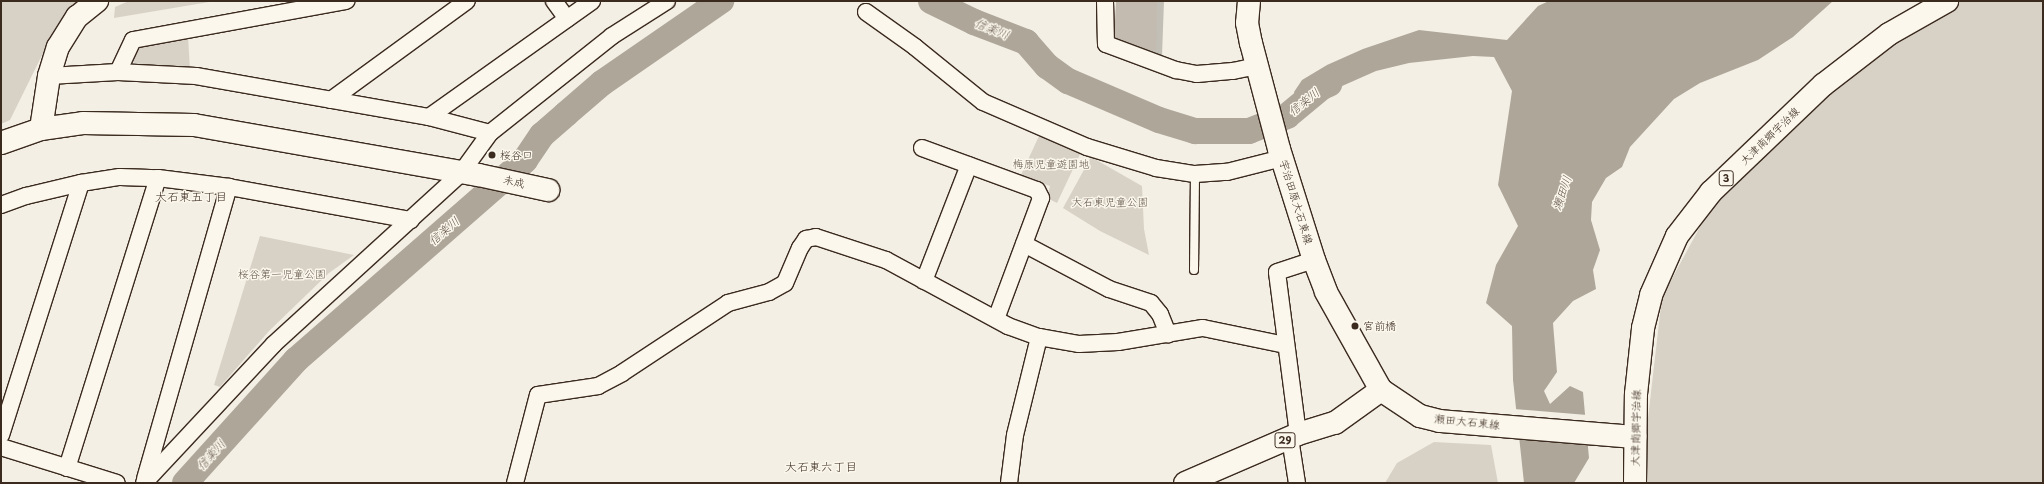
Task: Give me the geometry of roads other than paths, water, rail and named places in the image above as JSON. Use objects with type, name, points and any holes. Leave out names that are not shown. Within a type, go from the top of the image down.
[{"type":"main road","points":[[41,129],[49,76],[58,47],[77,17],[97,1]]},
{"type":"main road","name":"宇治田原大石東線","points":[[1249,1],[1247,23],[1258,72],[1281,154],[1314,260],[1326,292],[1380,390]]},
{"type":"main road","name":"大津南郷宇治線","points":[[1635,483],[1629,437],[1643,328],[1651,295],[1677,236],[1712,192],[1823,85],[1889,34],[1947,1]]},
{"type":"main road","name":"未成","points":[[1,143],[41,129],[83,123],[194,125],[470,174],[548,190]]},
{"type":"main road","name":"瀬田大石東線","points":[[1380,390],[1420,416],[1461,422],[1629,437]]},
{"type":"main road","name":"29","points":[[1185,483],[1294,436],[1335,423],[1380,390]]},
{"type":"street","points":[[118,72],[133,40],[346,1]]},
{"type":"street","points":[[331,100],[467,1]]},
{"type":"street","points":[[554,1],[567,19]]},
{"type":"street","points":[[429,117],[592,1]]},
{"type":"street","points":[[144,483],[274,344],[411,220],[470,174],[490,133],[612,36],[667,1]]},
{"type":"street","points":[[1105,1],[1106,44],[1176,70],[1214,73],[1258,72]]},
{"type":"street","points":[[866,12],[915,47],[984,102],[1087,147],[1156,168],[1195,174],[1227,172],[1281,154]]},
{"type":"street","points":[[49,76],[118,72],[196,76],[429,117],[490,133]]},
{"type":"street","points":[[922,148],[1036,190],[1041,198],[996,320]]},
{"type":"street","points":[[924,281],[969,165]]},
{"type":"street","points":[[1,205],[26,196],[81,183],[120,177],[158,178],[229,187],[411,220]]},
{"type":"street","points":[[67,468],[158,178]]},
{"type":"street","points":[[1,435],[81,183]]},
{"type":"street","points":[[144,483],[229,187]]},
{"type":"street","points":[[515,483],[538,395],[598,386],[728,303],[769,292],[784,283],[806,239],[816,237],[886,260],[996,320],[1039,337],[1079,344],[1118,342],[1203,328],[1285,345]]},
{"type":"street","points":[[1024,244],[1109,289],[1151,303],[1160,314],[1168,334]]},
{"type":"street","points":[[1297,483],[1294,436],[1277,272],[1314,260]]},
{"type":"street","points":[[1009,483],[1015,436],[1039,337]]},
{"type":"street","points":[[1,447],[117,483]]},
{"type":"lane","points":[[1194,270],[1195,174]]},
{"type":"water","name":"瀬田川","points":[[1549,1],[1833,1],[1793,37],[1758,60],[1700,83],[1674,99],[1630,147],[1622,167],[1606,178],[1592,202],[1591,220],[1600,250],[1593,270],[1596,289],[1573,301],[1553,323],[1557,372],[1544,391],[1550,404],[1570,386],[1583,392],[1589,458],[1574,483],[1524,483],[1513,380],[1512,326],[1486,303],[1496,265],[1518,226],[1498,185],[1512,91],[1494,57],[1473,56],[1409,63],[1376,71],[1297,106],[1294,92],[1302,80],[1327,65],[1363,49],[1419,30],[1507,40],[1538,6]]},
{"type":"waterway","name":"信楽川","points":[[185,483],[296,360],[525,160],[542,135],[602,83],[721,1]]},
{"type":"waterway","name":"信楽川","points":[[931,1],[974,22],[1026,42],[1047,66],[1068,81],[1159,120],[1195,131],[1249,131],[1287,116],[1322,87],[1329,84]]},
{"type":"place","name":"桜谷口","points":[[492,155]]},
{"type":"place","name":"宮前橋","points":[[1355,326]]},
{"type":"district","name":"大石東五丁目","points":[[191,197]]},
{"type":"district","name":"大石東六丁目","points":[[821,467]]},
{"type":"park label","name":"梅原児童遊園地","points":[[1051,164]]},
{"type":"park label","name":"大石東児童公園","points":[[1110,202]]},
{"type":"park label","name":"桜谷第一児童公園","points":[[282,274]]}]
